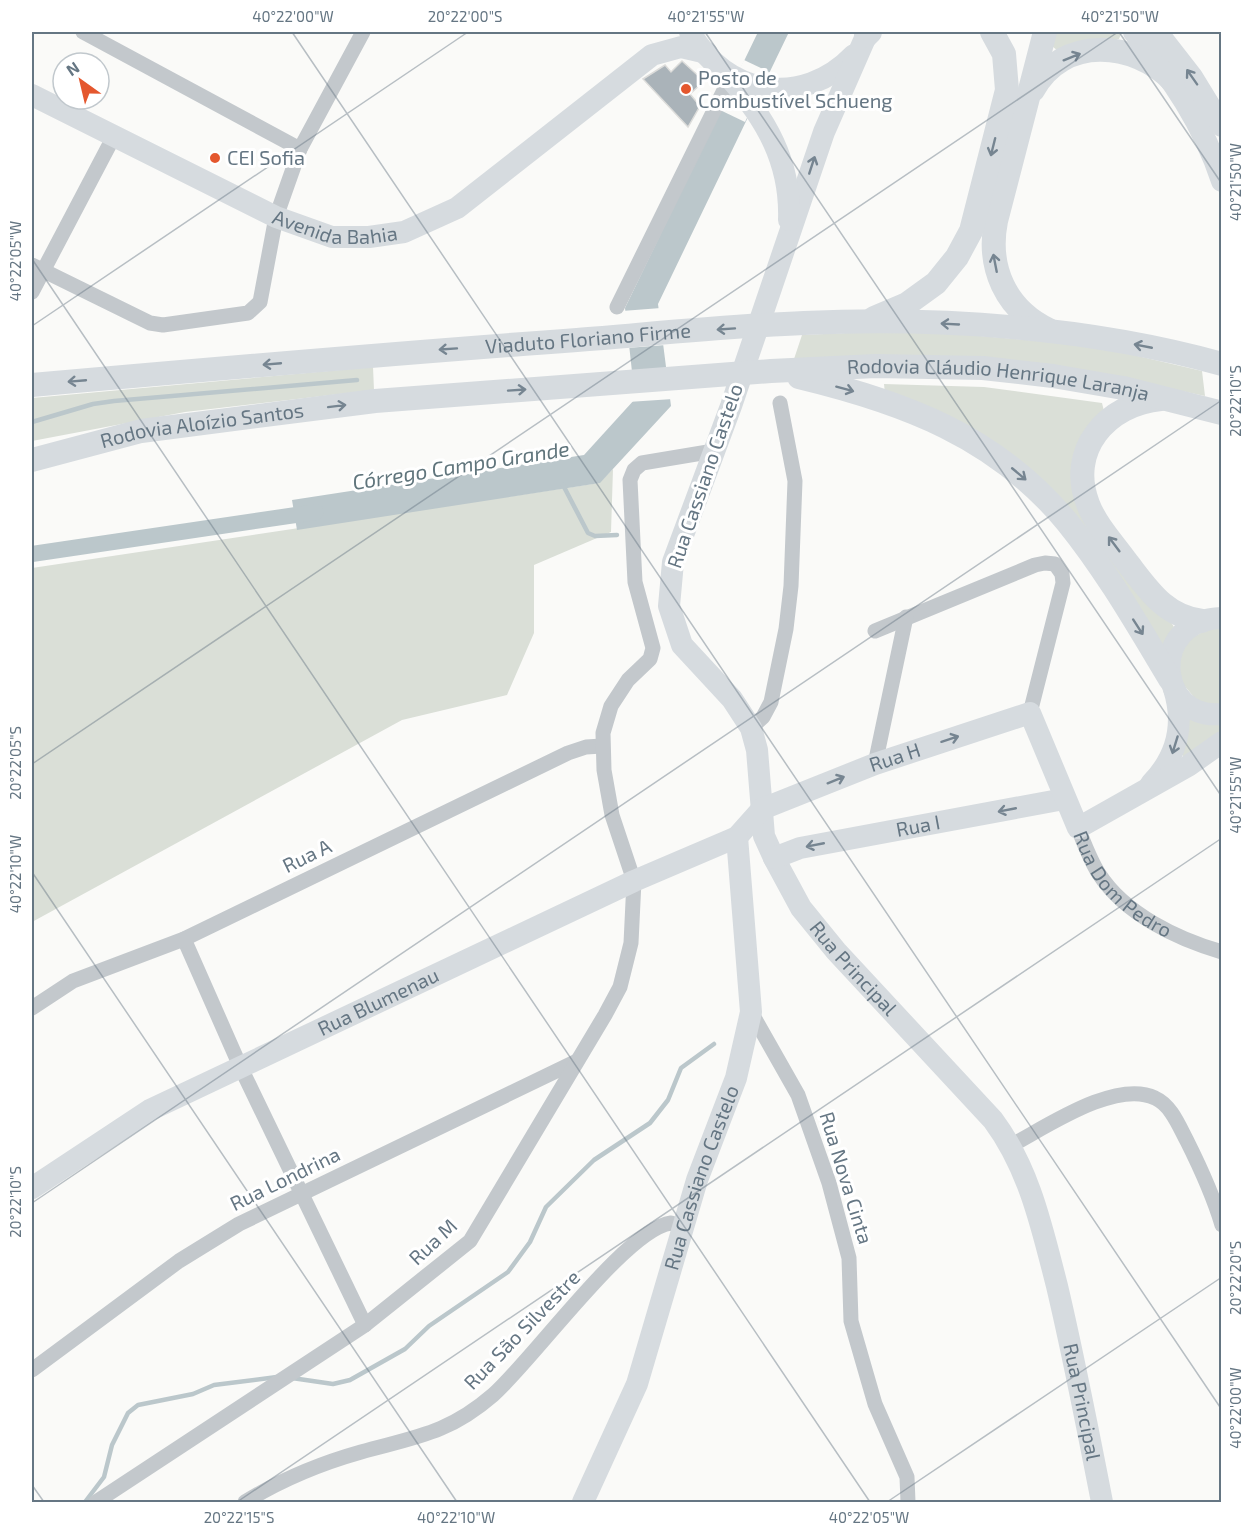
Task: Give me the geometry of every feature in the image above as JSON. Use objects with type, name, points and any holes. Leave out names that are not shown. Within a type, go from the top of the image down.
[{"type":"main road","points":[[838,323],[874,318],[907,304],[936,283],[965,245],[975,217],[1007,90],[1004,54],[992,32]]},
{"type":"main road","points":[[1045,32],[996,221],[994,260],[1002,285],[1016,306],[1036,323],[1059,334]]},
{"type":"main road","points":[[1030,95],[1044,75],[1058,63],[1075,55],[1099,49],[1140,56],[1158,67],[1173,81]]},
{"type":"main road","name":"Viaduto Floriano Firme","points":[[32,385],[372,355],[805,323],[838,323]]},
{"type":"main road","points":[[838,323],[949,324],[1059,334],[1211,361]]},
{"type":"main road","name":"Rodovia Cláudio Henrique Laranja","points":[[783,372],[888,366],[983,368],[1088,381],[1172,399],[1214,411]]},
{"type":"main road","points":[[783,372],[867,394],[919,413],[972,440],[1016,471],[1051,504],[1082,542],[1172,684]]},
{"type":"main road","name":"Rodovia Aloízio Santos","points":[[32,460],[141,431],[375,401],[783,372]]},
{"type":"main road","points":[[1172,399],[1132,405],[1102,423],[1086,452],[1083,486],[1093,516],[1153,597],[1171,612],[1214,618]]},
{"type":"main road","points":[[32,449],[141,431]]},
{"type":"street","points":[[83,32],[300,149]]},
{"type":"street","points":[[38,268],[150,323],[163,325],[248,313],[255,309],[260,302],[276,217],[300,149],[363,32]]},
{"type":"street","name":"Avenida Bahia","points":[[621,80],[641,58],[659,32]]},
{"type":"street","name":"Rua Cassiano Castelo","points":[[690,32],[731,77],[758,97],[783,165],[789,195],[786,240]]},
{"type":"street","points":[[1134,32],[1173,81],[1204,136],[1221,181]]},
{"type":"street","points":[[1156,32],[1192,77],[1221,126]]},
{"type":"street","points":[[758,97],[819,81],[843,66],[869,33]]},
{"type":"street","name":"Rua Cassiano Castelo","points":[[750,728],[732,699],[682,645],[669,606],[673,562],[714,451],[827,123],[869,33]]},
{"type":"street","name":"Avenida Bahia","points":[[32,95],[113,138],[276,217],[332,237],[350,238],[404,232],[457,208],[486,188],[662,50],[681,47],[707,53]]},
{"type":"street","points":[[617,307],[731,77]]},
{"type":"street","points":[[32,292],[38,268],[113,138]]},
{"type":"street","points":[[750,728],[763,717],[771,702],[786,629],[791,586],[795,481],[780,404]]},
{"type":"street","points":[[634,881],[612,815],[602,747],[611,706],[628,680],[650,659],[653,648],[635,582],[631,475],[642,464],[714,451]]},
{"type":"street","points":[[875,631],[906,616],[1035,565],[1045,562],[1055,564],[1062,574],[1063,583],[1030,713]]},
{"type":"street","points":[[874,764],[906,616]]},
{"type":"street","points":[[1143,791],[1164,768],[1177,738],[1179,713],[1169,668],[1172,648],[1184,631],[1214,618]]},
{"type":"street","points":[[1172,684],[1187,704],[1196,710],[1221,714]]},
{"type":"street","name":"Rua H","points":[[762,809],[874,764],[1030,713]]},
{"type":"street","name":"Rua Dom Pedro","points":[[1030,713],[1064,799],[1099,874],[1114,893],[1146,919],[1221,952]]},
{"type":"street","name":"Rua Principal","points":[[750,728],[757,750],[764,836],[774,858],[817,929],[993,1120],[1012,1145],[1040,1215],[1071,1347],[1102,1503]]},
{"type":"street","points":[[1078,828],[1188,766],[1221,742]]},
{"type":"street","name":"Rua A","points":[[32,1008],[73,981],[184,939],[568,753],[586,747],[602,747]]},
{"type":"street","name":"Rua I","points":[[774,858],[800,848],[1064,799]]},
{"type":"street","points":[[737,837],[762,809]]},
{"type":"street","name":"Rua Cassiano Castelo","points":[[583,1503],[638,1384],[697,1180],[736,1078],[751,1012],[737,837]]},
{"type":"street","name":"Rua Blumenau","points":[[32,1188],[150,1110],[634,881],[737,837]]},
{"type":"street","name":"Rua M","points":[[96,1503],[365,1325],[470,1241],[620,987],[631,943],[634,881]]},
{"type":"street","points":[[184,939],[240,1066],[365,1325]]},
{"type":"street","name":"Rua Nova Cinta","points":[[751,1012],[798,1095],[829,1183],[849,1258],[851,1321],[875,1404],[907,1477],[908,1503]]},
{"type":"street","name":"Rua Londrina","points":[[32,1370],[180,1261],[238,1224],[577,1061]]},
{"type":"street","points":[[1012,1145],[1098,1101],[1120,1094],[1140,1093],[1156,1098],[1174,1117],[1216,1188],[1221,1225]]},
{"type":"street","name":"Rua São Silvestre","points":[[245,1503],[270,1487],[359,1453],[433,1433],[475,1409],[495,1393],[592,1286],[648,1231],[661,1224],[671,1223],[683,1228]]},
{"type":"shaded area","points":[[758,32],[789,32],[658,304],[671,406],[600,483],[297,530],[292,500],[584,455],[635,399],[625,308]]},
{"type":"shaded area","points":[[1055,32],[1119,32],[1121,34],[1119,39],[1091,39],[1058,51],[1052,46]]},
{"type":"shaded area","points":[[912,330],[1095,346],[1202,371],[1205,396],[1125,379],[794,359],[802,335]]},
{"type":"shaded area","points":[[373,367],[374,390],[185,412],[32,441],[32,398]]},
{"type":"shaded area","points":[[884,384],[984,387],[1102,403],[1104,411],[1073,468],[1174,627],[1162,648],[1072,516],[885,394]]},
{"type":"shaded area","points":[[613,469],[611,532],[534,565],[534,633],[507,695],[402,720],[32,922],[32,568],[599,483]]},
{"type":"shaded area","points":[[1213,626],[1221,626],[1221,707],[1199,703],[1177,677],[1183,643]]},
{"type":"shaded area","points":[[1185,716],[1221,723],[1221,734],[1185,763],[1180,747]]},
{"type":"pier","points":[[744,60],[769,72],[745,122],[720,110]]},
{"type":"pier","points":[[661,308],[666,345],[627,348],[622,311]]},
{"type":"pier","points":[[669,368],[673,399],[628,402],[632,398],[629,371]]},
{"type":"building","points":[[682,61],[704,81],[690,94],[700,106],[688,127],[643,79],[665,65],[671,72]]},
{"type":"waterway","points":[[32,422],[93,404],[114,401],[357,380]]},
{"type":"waterway","points":[[563,485],[588,533],[595,536],[617,535]]},
{"type":"waterway","name":"Córrego Campo Grande","points":[[32,554],[316,512]]},
{"type":"waterway","points":[[292,1378],[333,1384],[350,1380],[405,1349],[429,1326],[508,1272],[530,1242],[546,1207],[594,1160],[650,1123],[668,1100],[681,1068],[714,1044]]},
{"type":"waterway","points":[[85,1502],[104,1477],[112,1445],[128,1413],[138,1405],[193,1394],[214,1385],[277,1377]]},
{"type":"place","name":"Posto de Combustível Schueng","points":[[686,89]]},
{"type":"place","name":"CEI Sofia","points":[[215,158]]}]
